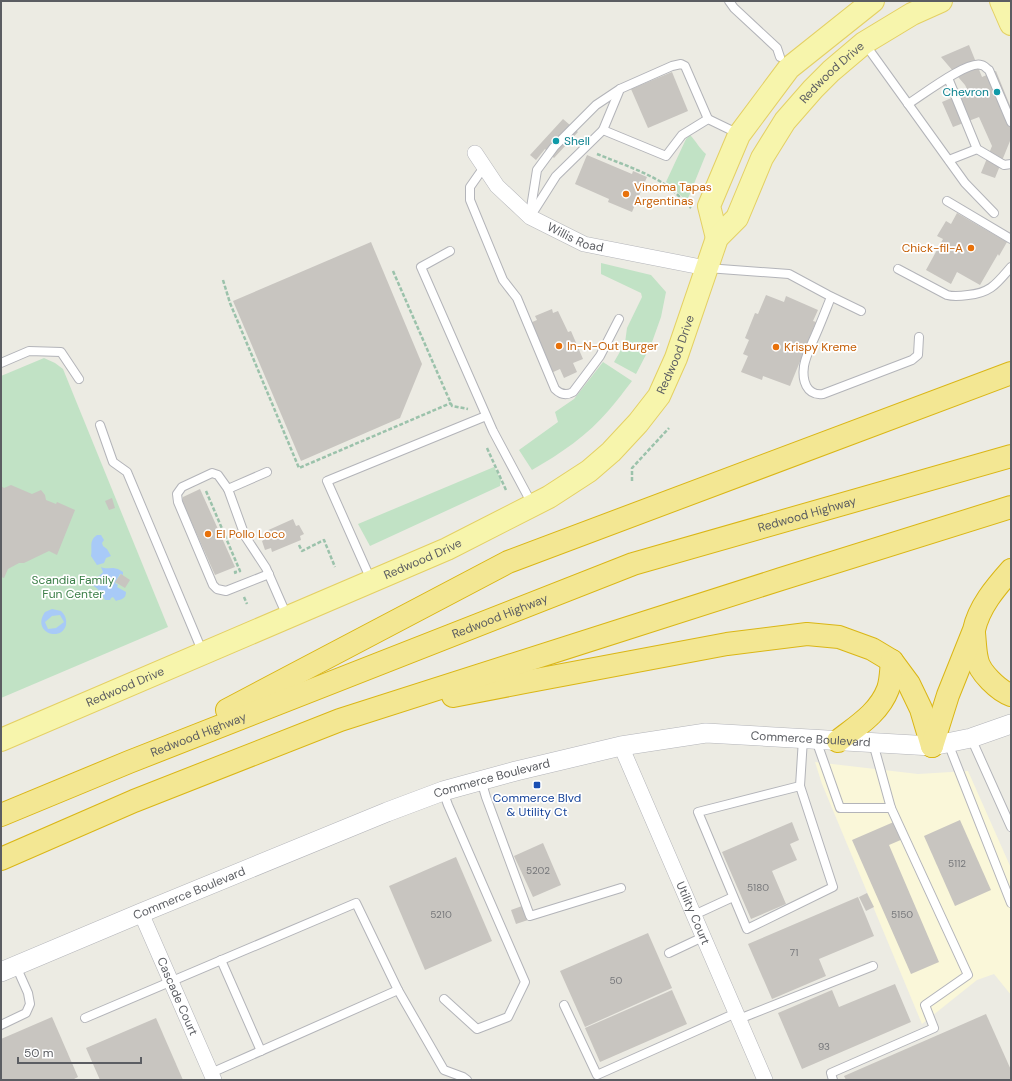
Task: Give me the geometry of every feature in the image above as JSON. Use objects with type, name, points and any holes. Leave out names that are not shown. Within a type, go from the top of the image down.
[{"type":"highway","points":[[129,762],[508,562],[1011,373]]},
{"type":"highway","name":"Redwood Highway","points":[[1,815],[129,762],[633,564],[1011,456]]},
{"type":"highway","points":[[1,859],[134,801],[340,720],[1011,507]]},
{"type":"highway","points":[[940,745],[948,695],[974,630],[976,621],[992,592],[1011,570]]},
{"type":"highway","points":[[974,630],[977,660],[991,682],[1011,695]]},
{"type":"highway","points":[[340,720],[525,682],[720,645],[807,634],[838,637],[872,649],[892,661],[908,684],[940,745]]},
{"type":"highway","points":[[838,741],[866,720],[880,706],[888,688],[892,661]]},
{"type":"main road","points":[[717,238],[709,206],[739,135],[789,68],[873,1]]},
{"type":"main road","name":"Redwood Drive","points":[[1,740],[287,616],[447,549],[533,505],[589,471],[611,452],[638,423],[659,396],[676,358],[717,238],[737,218],[762,158],[785,122],[813,89],[831,71],[864,43],[912,14],[941,1]]},
{"type":"main road","points":[[1001,1],[1011,24]]},
{"type":"street","name":"Willis Road","points":[[475,153],[497,186],[530,217],[584,244],[706,268]]},
{"type":"street","name":"Commerce Boulevard","points":[[8,969],[387,812],[443,791],[481,780],[621,746],[706,733],[873,743],[940,745],[971,738],[1011,724]]},
{"type":"street","name":"Utility Court","points":[[621,746],[765,1080]]},
{"type":"street","name":"Cascade Court","points":[[141,913],[213,1076]]},
{"type":"lane","points":[[728,1],[777,48],[780,57]]},
{"type":"lane","points":[[864,43],[965,183],[994,213]]},
{"type":"lane","points":[[530,217],[537,170],[554,147],[596,105],[620,88],[672,66],[681,64],[685,66],[708,119],[739,135]]},
{"type":"lane","points":[[908,104],[959,70],[975,64],[982,65],[989,70],[1011,122]]},
{"type":"lane","points":[[948,78],[977,149],[1004,165],[1011,164]]},
{"type":"lane","points":[[530,217],[556,176],[603,130],[620,88]]},
{"type":"lane","points":[[603,130],[666,156],[682,135],[708,119]]},
{"type":"lane","points":[[949,160],[977,149]]},
{"type":"lane","points":[[484,167],[470,186],[470,200],[503,280],[517,298],[554,389],[560,393],[569,394],[573,392],[600,356],[619,319]]},
{"type":"lane","points":[[947,201],[1011,239]]},
{"type":"lane","points":[[450,251],[421,267],[493,431],[533,505]]},
{"type":"lane","points":[[898,269],[947,295],[955,297],[979,294],[989,291],[998,283],[1011,267]]},
{"type":"lane","points":[[706,268],[789,274],[831,297],[861,311]]},
{"type":"lane","points":[[831,297],[804,364],[802,377],[811,393],[817,395],[823,394],[912,360],[918,355],[919,337]]},
{"type":"lane","points":[[1,363],[29,351],[61,352],[79,379]]},
{"type":"lane","points":[[372,581],[327,481],[486,416]]},
{"type":"lane","points":[[100,425],[113,462],[127,472],[203,653]]},
{"type":"lane","points":[[228,489],[268,472]]},
{"type":"lane","points":[[269,574],[226,591],[217,589],[213,585],[178,502],[177,494],[182,487],[212,473],[218,475],[228,489],[245,536],[269,574],[287,616]]},
{"type":"lane","points":[[971,738],[1010,821]]},
{"type":"lane","points":[[800,786],[698,812],[746,929],[833,887],[800,786],[810,739]]},
{"type":"lane","points":[[810,739],[840,808],[891,808]]},
{"type":"lane","points":[[834,1080],[831,1074],[934,1028],[925,1005],[968,975],[891,808],[873,743]]},
{"type":"lane","points":[[940,745],[1011,903]]},
{"type":"lane","points":[[481,780],[530,916],[621,888]]},
{"type":"lane","points":[[443,791],[525,982],[508,1017],[477,1029],[444,999]]},
{"type":"lane","points":[[694,915],[733,897]]},
{"type":"lane","points":[[85,1018],[356,903],[398,990],[444,1070],[463,1077],[466,1080]]},
{"type":"lane","points":[[669,954],[703,937]]},
{"type":"lane","points":[[221,960],[261,1050]]},
{"type":"lane","points":[[564,1005],[597,1075],[737,1016],[873,966]]},
{"type":"lane","points":[[1,1025],[26,1013],[30,1004],[28,993],[8,969]]},
{"type":"lane","points":[[213,1076],[261,1050],[398,990]]},
{"type":"path","points":[[597,154],[650,176],[671,188],[684,203],[691,208]]},
{"type":"path","points":[[393,271],[452,406],[468,409]]},
{"type":"path","points":[[223,280],[230,303],[299,468],[451,403]]},
{"type":"path","points":[[632,481],[632,468],[669,428]]},
{"type":"path","points":[[485,444],[506,490]]},
{"type":"path","points":[[206,491],[240,571],[235,572],[238,580]]},
{"type":"path","points":[[299,545],[302,551],[324,540],[335,567]]},
{"type":"shaded area","points":[[815,762],[918,774],[968,771],[1011,868],[1011,995],[994,974],[977,980],[922,1024],[822,784]]},
{"type":"green space","points":[[690,135],[706,154],[687,201],[666,182],[686,139]]},
{"type":"green space","points":[[601,263],[651,275],[666,292],[661,317],[651,345],[636,374],[614,362],[625,343],[627,328],[642,297],[641,293],[601,274]]},
{"type":"green space","name":"Scandia Family Fun Center","points":[[44,358],[63,369],[168,627],[1,698],[1,376]]},
{"type":"green space","points":[[603,362],[632,381],[612,407],[592,428],[563,451],[532,470],[519,450],[558,422],[555,412],[574,399]]},
{"type":"green space","points":[[494,467],[501,480],[500,486],[370,546],[358,524]]},
{"type":"water","points":[[101,535],[104,540],[102,543],[103,546],[107,549],[111,556],[106,558],[104,563],[97,565],[91,556],[91,553],[92,542],[94,537]]},
{"type":"water","points":[[101,567],[116,568],[123,572],[123,575],[120,574],[115,583],[118,585],[117,587],[126,592],[124,598],[116,601],[113,597],[110,600],[105,600],[97,588],[84,584],[84,579],[101,575],[103,572]]},
{"type":"water","points":[[52,609],[61,611],[65,616],[66,621],[66,625],[63,630],[59,633],[53,634],[44,630],[42,619],[45,612]],"holes":[[[60,615],[64,622],[56,628],[48,629],[45,622],[52,616]]]},
{"type":"building","points":[[969,45],[982,77],[996,71],[1011,108],[1011,140],[995,178],[981,173],[992,146],[979,117],[953,127],[942,102],[968,91],[965,85],[941,57]]},
{"type":"building","points":[[672,72],[688,111],[648,128],[631,89]]},
{"type":"building","name":"Shell","points":[[563,119],[578,132],[554,158],[545,149],[536,160],[530,155]]},
{"type":"building","name":"Shell","points":[[587,155],[632,174],[633,171],[647,177],[632,212],[608,202],[609,199],[575,184]]},
{"type":"building","name":"Chick-fil-A","points":[[957,213],[1007,242],[999,256],[998,254],[980,285],[957,272],[951,284],[926,270],[943,239],[937,236],[946,221],[951,224]]},
{"type":"building","points":[[371,242],[422,364],[400,418],[301,461],[233,301]]},
{"type":"building","name":"Krispy Kreme","points":[[766,295],[784,302],[786,296],[818,310],[813,321],[816,322],[790,386],[763,376],[762,380],[741,372],[748,356],[743,354],[749,340],[745,338],[755,313],[758,314]]},
{"type":"building","name":"In-N-Out Burger","points":[[552,309],[553,313],[558,311],[568,332],[571,331],[583,359],[573,363],[577,372],[564,378],[560,369],[551,373],[530,323],[537,320],[535,316]]},
{"type":"building","points":[[11,485],[32,494],[41,490],[45,495],[46,500],[56,504],[57,502],[75,510],[57,555],[49,551],[24,563],[19,563],[8,569],[4,578],[1,577],[1,486],[4,488]]},
{"type":"building","name":"El Pollo Loco","points":[[200,489],[235,567],[215,575],[182,501],[183,497]]},
{"type":"building","points":[[112,498],[115,508],[109,510],[105,501]]},
{"type":"building","points":[[293,519],[296,526],[299,525],[304,534],[300,536],[301,540],[272,552],[271,548],[265,550],[262,541],[267,538],[264,532]]},
{"type":"building","points":[[121,574],[130,580],[125,588],[115,582]]},
{"type":"building","points":[[960,820],[991,890],[955,906],[924,836]]},
{"type":"building","points":[[896,821],[903,839],[889,845],[939,962],[911,974],[852,840]]},
{"type":"building","points":[[792,822],[799,840],[790,844],[797,860],[772,871],[786,904],[751,919],[722,852]]},
{"type":"building","points":[[543,843],[561,885],[533,897],[514,856]]},
{"type":"building","points":[[456,857],[492,941],[425,970],[389,886]]},
{"type":"building","points":[[867,893],[874,907],[866,911],[859,897]]},
{"type":"building","points":[[858,897],[874,936],[819,959],[826,976],[772,999],[748,944]]},
{"type":"building","points":[[522,906],[528,920],[516,924],[511,910]]},
{"type":"building","points":[[648,933],[672,988],[585,1027],[560,971]]},
{"type":"building","points":[[895,984],[911,1022],[802,1069],[778,1013],[832,990],[839,1007]]},
{"type":"building","points":[[672,990],[687,1024],[600,1062],[585,1028]]},
{"type":"building","points":[[986,1014],[1011,1070],[1011,1080],[846,1080],[844,1076]]},
{"type":"building","points":[[52,1017],[78,1077],[72,1080],[1,1080],[1,1039]]},
{"type":"building","points":[[156,1018],[183,1080],[100,1080],[86,1048]]},
{"type":"place","name":"Chevron","points":[[997,92]]},
{"type":"place","name":"Shell","points":[[556,141]]},
{"type":"place","name":"Vinoma Tapas Argentinas","points":[[626,194]]},
{"type":"place","name":"Chick-fil-A","points":[[971,248]]},
{"type":"place","name":"In-N-Out Burger","points":[[559,346]]},
{"type":"place","name":"Krispy Kreme","points":[[776,347]]},
{"type":"place","name":"El Pollo Loco","points":[[208,534]]},
{"type":"place","name":"Commerce Blvd & Utility Ct","points":[[537,785]]}]
